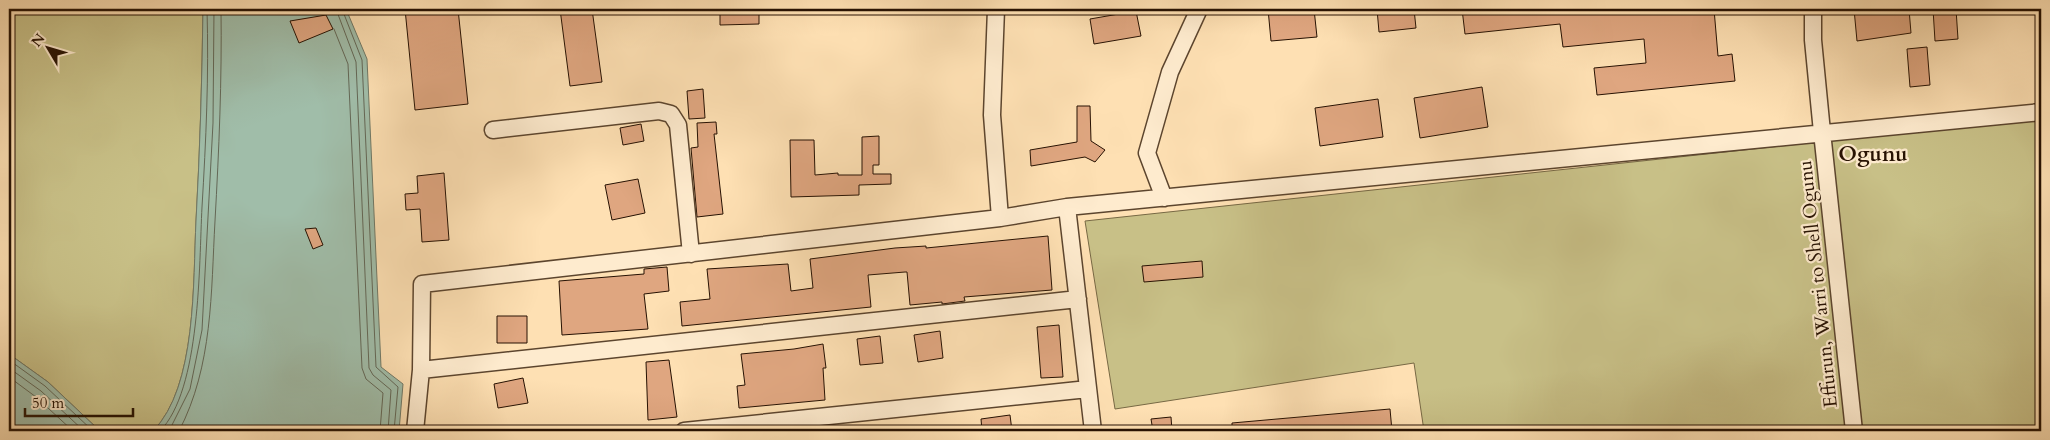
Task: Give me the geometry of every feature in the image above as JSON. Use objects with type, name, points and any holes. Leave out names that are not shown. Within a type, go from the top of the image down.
[{"type":"street","points":[[996,9],[992,115],[1000,218]]},
{"type":"street","points":[[1164,198],[1147,152],[1170,72],[1198,9]]},
{"type":"street","name":"Effurun, Warri to Shell Ogunu","points":[[1813,9],[1813,40],[1854,431]]},
{"type":"street","points":[[494,130],[659,111],[671,114],[678,125],[690,254]]},
{"type":"street","points":[[415,431],[421,370],[422,284],[1000,218],[1068,207],[2041,112]]},
{"type":"street","points":[[1068,207],[1093,431]]},
{"type":"street","points":[[421,370],[1078,299]]},
{"type":"street","points":[[684,431],[1088,389]]},
{"type":"shaded area","points":[[9,9],[203,9],[199,168],[190,332],[178,388],[167,412],[153,431],[100,431],[48,382],[9,354]]},
{"type":"shaded area","points":[[2041,118],[2041,431],[1424,431],[1414,363],[1115,409],[1085,221]]},
{"type":"water","points":[[203,9],[346,9],[367,59],[381,367],[403,384],[399,431],[153,431],[167,412],[178,388],[190,332],[199,168]]},
{"type":"water","points":[[9,354],[48,382],[100,431],[9,431]]},
{"type":"building","points":[[405,9],[458,9],[468,104],[415,110]]},
{"type":"building","points":[[560,9],[592,9],[602,82],[570,86]]},
{"type":"building","points":[[720,9],[759,9],[759,24],[720,25]]},
{"type":"building","points":[[1268,9],[1314,9],[1317,37],[1271,41]]},
{"type":"building","points":[[1377,9],[1414,9],[1416,28],[1379,32]]},
{"type":"building","points":[[1462,9],[1588,9],[1588,12],[1618,9],[1714,9],[1718,56],[1732,54],[1735,81],[1597,95],[1594,68],[1646,63],[1644,39],[1563,47],[1560,24],[1465,34]]},
{"type":"building","points":[[1854,9],[1909,9],[1911,33],[1857,41]]},
{"type":"building","points":[[1933,9],[1956,9],[1958,39],[1935,41]]},
{"type":"building","points":[[1136,11],[1141,36],[1094,44],[1090,19]]},
{"type":"building","points":[[326,15],[333,29],[299,43],[290,21]]},
{"type":"building","points":[[1927,47],[1930,85],[1910,87],[1907,49]]},
{"type":"building","points":[[1482,87],[1488,127],[1420,138],[1414,98]]},
{"type":"building","points":[[703,89],[705,118],[689,119],[687,91]]},
{"type":"building","points":[[1378,99],[1383,137],[1320,146],[1315,108]]},
{"type":"building","points":[[1077,106],[1090,106],[1091,141],[1105,150],[1095,162],[1085,157],[1031,166],[1030,150],[1077,142]]},
{"type":"building","points":[[716,122],[717,134],[714,134],[723,214],[697,217],[691,148],[698,147],[697,123]]},
{"type":"building","points":[[641,124],[644,141],[623,145],[620,128]]},
{"type":"building","points":[[879,136],[879,165],[873,165],[873,174],[891,174],[891,184],[859,185],[859,195],[791,197],[790,140],[814,140],[815,175],[838,173],[838,175],[862,175],[862,137]]},
{"type":"building","points":[[444,173],[449,240],[422,242],[420,209],[406,210],[405,194],[418,193],[417,176]]},
{"type":"building","points":[[638,179],[645,213],[612,220],[605,185]]},
{"type":"building","points":[[316,228],[323,245],[313,249],[305,229]]},
{"type":"building","points":[[1048,236],[1052,290],[964,297],[965,301],[942,304],[942,302],[910,305],[907,272],[868,275],[871,307],[682,326],[680,302],[710,299],[707,269],[788,264],[791,291],[813,288],[810,259],[895,248],[926,246],[926,248]]},
{"type":"building","points":[[1202,261],[1203,277],[1144,282],[1142,266]]},
{"type":"building","points":[[667,267],[669,291],[644,294],[648,329],[562,335],[559,281],[644,274],[644,269]]},
{"type":"building","points":[[497,316],[527,316],[527,343],[497,343]]},
{"type":"building","points":[[1059,325],[1063,377],[1041,378],[1037,327]]},
{"type":"building","points":[[940,331],[943,358],[918,362],[914,335]]},
{"type":"building","points":[[880,336],[883,363],[860,365],[857,339]]},
{"type":"building","points":[[823,344],[826,368],[823,368],[825,400],[739,408],[737,386],[745,385],[741,354]]},
{"type":"building","points":[[669,360],[677,417],[648,420],[646,362]]},
{"type":"building","points":[[523,378],[528,403],[498,408],[494,384]]},
{"type":"building","points":[[1390,409],[1392,431],[1232,431],[1232,423]]},
{"type":"building","points":[[1010,415],[1012,431],[982,431],[981,419]]},
{"type":"building","points":[[1171,417],[1172,431],[1153,431],[1151,419]]},
{"type":"district","name":"Ogunu","points":[[1873,154]]}]
